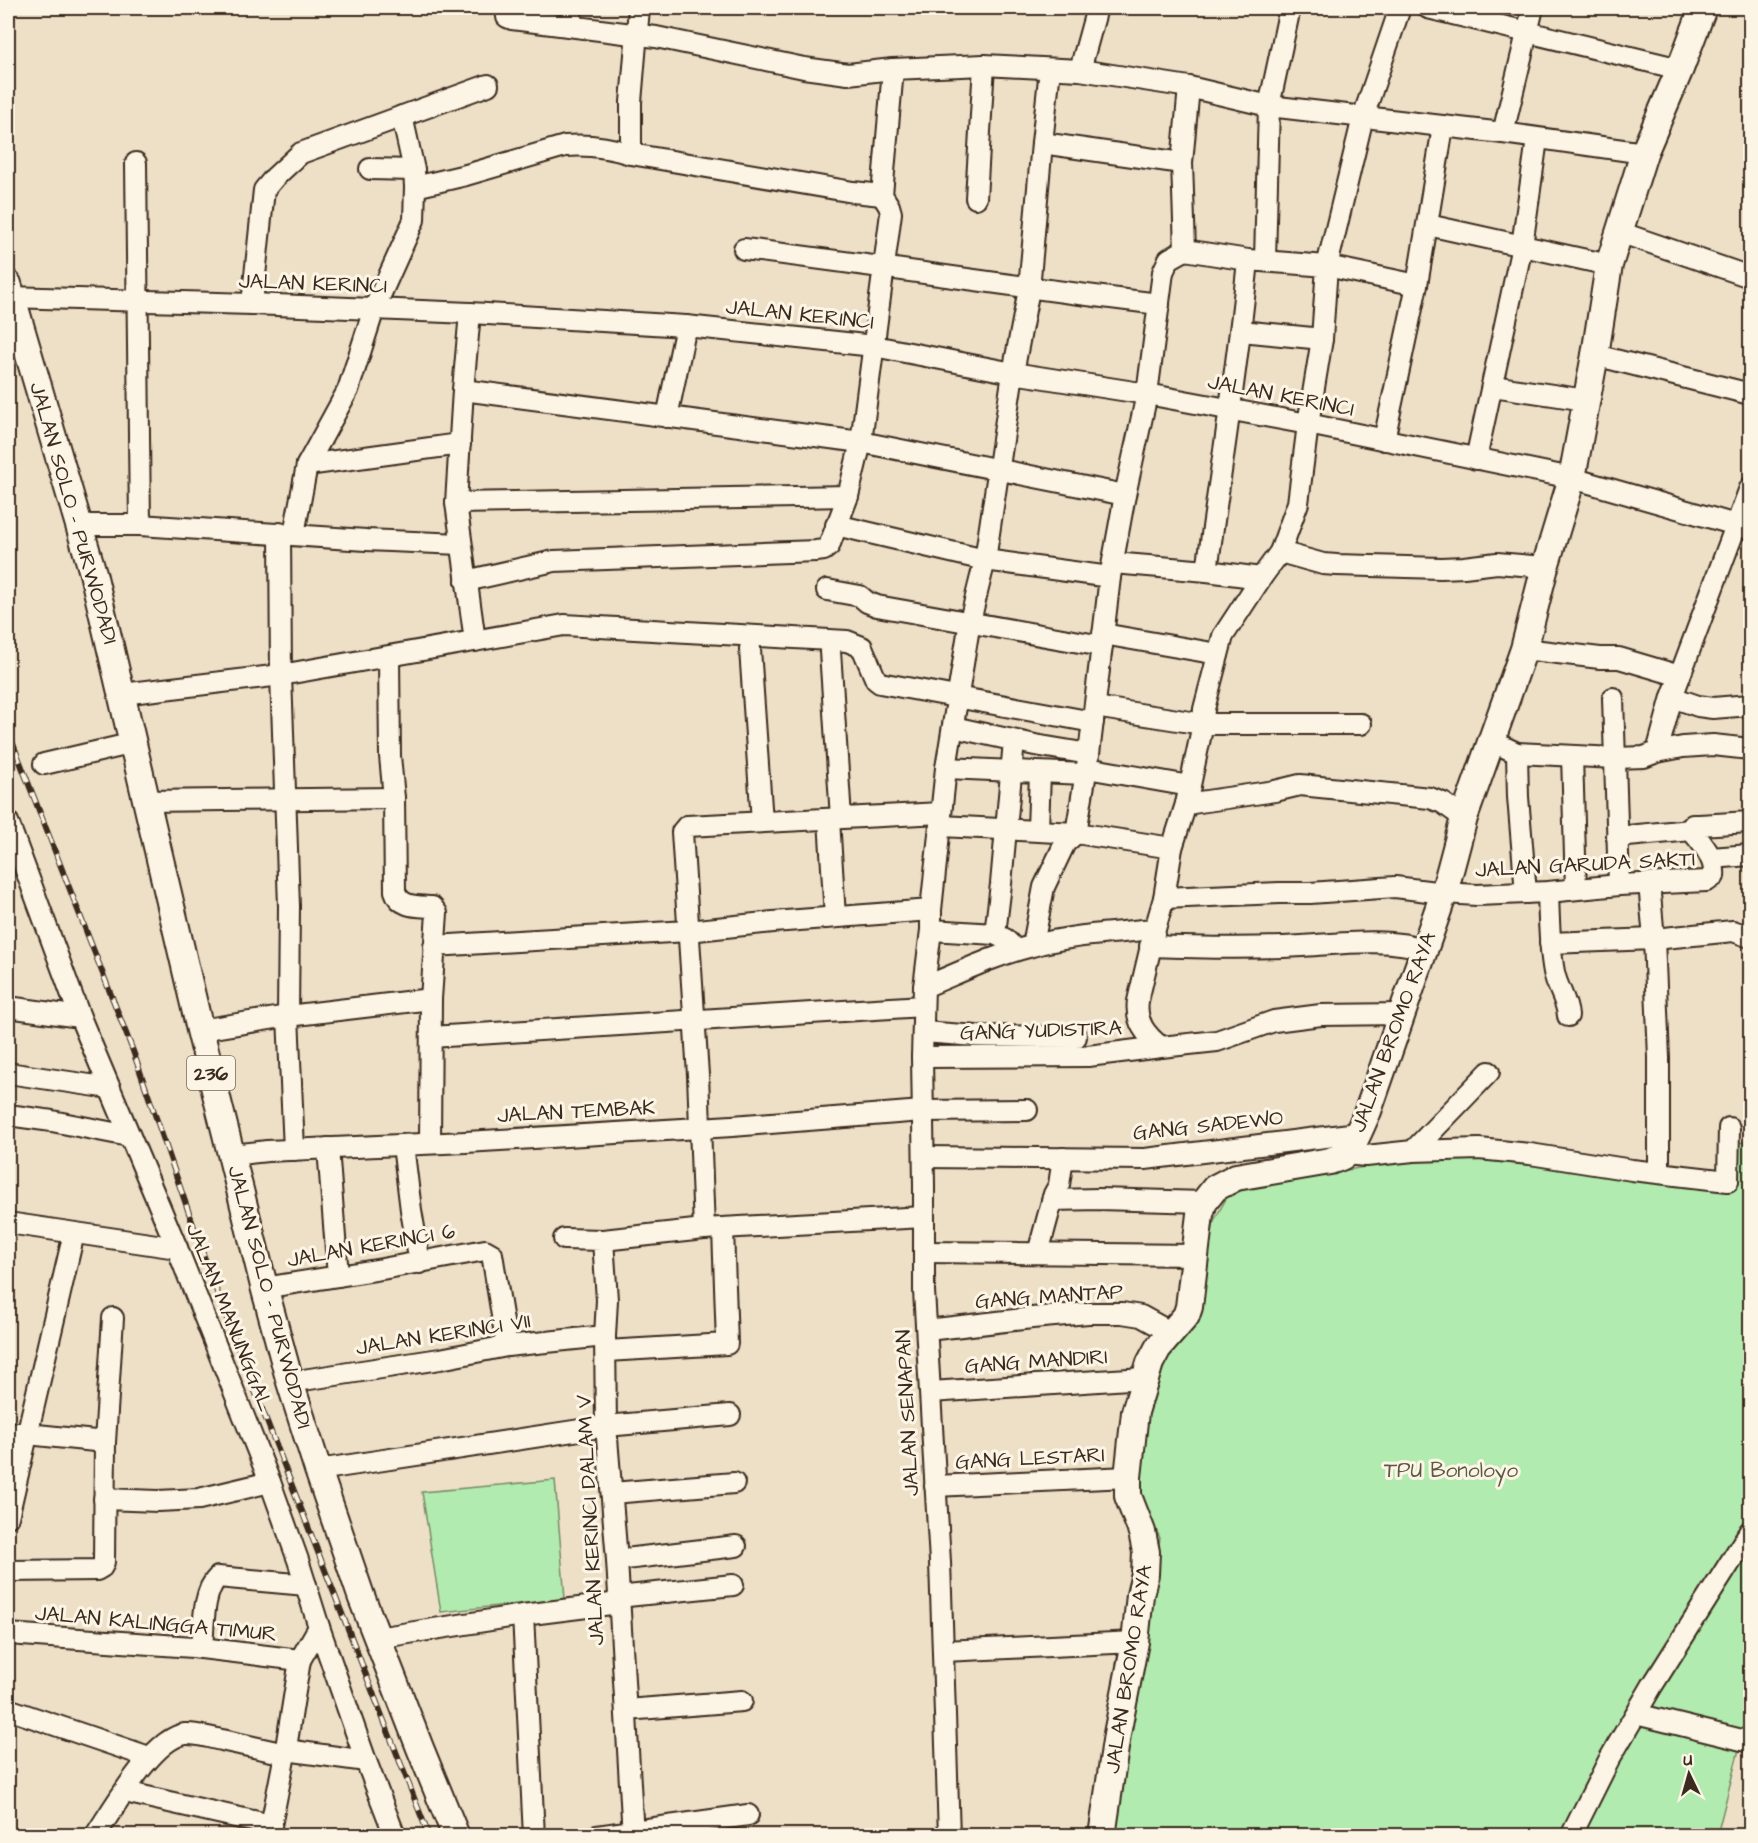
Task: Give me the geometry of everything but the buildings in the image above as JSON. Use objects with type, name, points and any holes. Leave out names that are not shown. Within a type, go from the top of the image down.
[{"type":"main road","name":"JALAN BROMO RAYA","points":[[1102,1836],[1145,1574],[1146,1552],[1142,1532],[1128,1496],[1128,1477],[1136,1412],[1144,1378],[1158,1348],[1186,1316],[1200,1214],[1204,1202],[1215,1188],[1236,1177],[1330,1161],[1351,1144],[1368,1112],[1444,894],[1464,818],[1524,650],[1545,567],[1572,478],[1609,265],[1619,232],[1644,153],[1704,8]]},
{"type":"main road","name":"JALAN SOLO - PURWODADI","points":[[9,292],[80,525],[134,743],[200,1030],[290,1382],[318,1470],[377,1638],[456,1836]]},
{"type":"street","points":[[506,8],[507,17],[512,18],[571,17],[636,34],[705,46],[804,68],[848,74],[893,69],[984,65],[1080,70],[1189,87],[1269,106],[1443,128],[1503,133],[1644,153]]},
{"type":"street","points":[[631,154],[631,102],[639,8]]},
{"type":"street","points":[[1080,70],[1097,8]]},
{"type":"street","points":[[1207,571],[1228,410],[1241,332],[1257,260],[1269,106],[1290,8]]},
{"type":"street","points":[[1161,1047],[1148,1037],[1138,1020],[1137,1010],[1164,898],[1172,848],[1188,795],[1204,709],[1223,636],[1280,552],[1298,503],[1322,339],[1327,266],[1363,117],[1400,8]]},
{"type":"street","points":[[1428,8],[1680,69]]},
{"type":"street","points":[[1503,133],[1533,8]]},
{"type":"street","points":[[976,198],[984,65]]},
{"type":"street","points":[[466,581],[554,561],[824,550],[829,546],[848,496],[861,442],[885,267],[891,213],[882,195],[893,69]]},
{"type":"street","name":"JALAN SENAPAN","points":[[949,1836],[943,1651],[924,1252],[922,1032],[924,997],[946,768],[970,621],[985,560],[1013,373],[1029,289],[1041,143],[1050,69]]},
{"type":"street","points":[[252,304],[264,190],[301,153],[488,85]]},
{"type":"street","points":[[1185,250],[1182,163],[1189,87]]},
{"type":"street","points":[[294,1150],[288,1016],[289,906],[281,675],[287,534],[307,465],[348,390],[374,309],[414,220],[415,179],[402,116]]},
{"type":"street","points":[[1384,440],[1428,225],[1443,128]]},
{"type":"street","points":[[1476,459],[1522,246],[1537,139]]},
{"type":"street","points":[[1041,143],[1182,163]]},
{"type":"street","points":[[370,169],[415,179],[466,175],[565,146],[581,144],[609,147],[631,154],[853,192],[882,195]]},
{"type":"street","points":[[136,162],[140,525]]},
{"type":"street","points":[[1428,225],[1609,265]]},
{"type":"street","points":[[1619,232],[1750,277]]},
{"type":"street","points":[[744,249],[1029,289],[1159,304]]},
{"type":"street","points":[[1025,948],[1044,886],[1065,843],[1076,832],[1094,715],[1112,570],[1125,495],[1147,394],[1163,272],[1169,259],[1185,250],[1257,260],[1327,266],[1416,285]]},
{"type":"street","name":"JALAN KERINCI","points":[[9,292],[138,300],[470,313],[686,326],[874,346],[1013,373],[1147,394],[1308,424],[1572,478],[1743,527]]},
{"type":"street","points":[[470,313],[456,503],[475,641]]},
{"type":"street","points":[[667,417],[686,326]]},
{"type":"street","points":[[1241,332],[1322,339]]},
{"type":"street","points":[[1595,355],[1750,394]]},
{"type":"street","points":[[1493,386],[1586,400]]},
{"type":"street","points":[[463,390],[861,442],[1125,495]]},
{"type":"street","points":[[307,465],[460,444]]},
{"type":"street","points":[[1657,752],[1680,676],[1743,527],[1750,488]]},
{"type":"street","points":[[456,503],[848,496]]},
{"type":"street","points":[[80,525],[140,525],[460,544]]},
{"type":"street","points":[[836,525],[985,560],[1112,570],[1207,571],[1261,578]]},
{"type":"street","points":[[1280,552],[1323,564],[1337,565],[1441,568],[1497,563],[1545,567]]},
{"type":"street","points":[[828,590],[860,596],[877,606],[1103,640],[1218,654]]},
{"type":"street","points":[[122,694],[281,675],[564,626],[847,641],[862,648],[876,680],[880,683],[1094,715],[1203,724],[1361,724]]},
{"type":"street","points":[[750,649],[762,822]]},
{"type":"street","points":[[1524,650],[1619,658],[1680,676]]},
{"type":"street","points":[[830,651],[835,818],[835,917]]},
{"type":"street","points":[[389,657],[395,891],[402,903],[435,909],[437,913],[430,999],[430,1143]]},
{"type":"street","points":[[1672,697],[1705,707],[1750,705]]},
{"type":"street","points":[[1613,698],[1619,885]]},
{"type":"street","points":[[953,727],[1014,741],[1188,795],[1275,791],[1300,785],[1323,786],[1430,798],[1443,803],[1464,818]]},
{"type":"street","points":[[995,934],[1014,741]]},
{"type":"street","points":[[1491,741],[1516,753],[1616,758],[1644,757],[1683,747],[1713,745],[1750,749]]},
{"type":"street","points":[[44,764],[134,743]]},
{"type":"street","points":[[1516,753],[1526,893]]},
{"type":"street","points":[[1572,756],[1576,889]]},
{"type":"street","points":[[946,768],[1040,773],[1087,765]]},
{"type":"street","points":[[1038,830],[1040,773]]},
{"type":"street","points":[[147,801],[394,798]]},
{"type":"street","points":[[714,1229],[700,1127],[682,832],[687,826],[835,818],[941,819],[1006,828],[1076,832],[1172,848]]},
{"type":"street","name":"JALAN MANUNGGAL","points":[[8,822],[80,1017],[177,1248],[270,1482],[366,1761],[395,1836]]},
{"type":"street","points":[[1617,837],[1692,832],[1693,825],[1750,822]]},
{"type":"street","name":"JALAN GARUDA SAKTI","points":[[1164,898],[1310,893],[1395,887],[1444,894],[1477,895],[1711,880],[1715,870],[1711,858],[1692,832]]},
{"type":"street","points":[[1711,858],[1750,855]]},
{"type":"street","points":[[1648,883],[1654,939],[1659,1058],[1659,1172]]},
{"type":"street","points":[[1548,892],[1554,973],[1567,1007],[1568,1016]]},
{"type":"street","points":[[434,946],[688,931],[835,917],[931,920],[995,934],[1025,948]]},
{"type":"street","points":[[1550,943],[1654,939],[1733,931],[1750,937]]},
{"type":"street","points":[[431,1037],[693,1021],[924,997],[1025,948],[1081,935],[1153,938],[1251,947],[1370,943],[1416,947],[1425,950]]},
{"type":"street","points":[[200,1030],[288,1016],[430,999]]},
{"type":"street","points":[[8,1007],[80,1017]]},
{"type":"street","name":"GANG YUDISTIRA","points":[[922,1057],[1088,1056],[1217,1041],[1274,1021],[1321,1015],[1402,1014]]},
{"type":"street","points":[[922,1032],[977,1036],[1076,1037]]},
{"type":"street","points":[[1413,1151],[1489,1072]]},
{"type":"street","points":[[8,1073],[110,1088]]},
{"type":"street","name":"JALAN TEMBAK","points":[[232,1155],[267,1151],[700,1127],[922,1111],[1028,1110]]},
{"type":"street","points":[[8,1115],[129,1136]]},
{"type":"street","name":"GANG SADEWO","points":[[924,1157],[1144,1159],[1351,1144],[1366,1156],[1413,1151],[1479,1149],[1728,1181],[1729,1128]]},
{"type":"street","points":[[403,1145],[420,1263]]},
{"type":"street","points":[[328,1148],[338,1276]]},
{"type":"street","points":[[1038,1253],[1052,1200],[1059,1185],[1063,1158]]},
{"type":"street","points":[[1052,1200],[1204,1202]]},
{"type":"street","points":[[564,1239],[603,1240],[714,1229],[924,1217]]},
{"type":"street","points":[[8,1223],[177,1248]]},
{"type":"street","name":"JALAN KERINCI VII","points":[[290,1382],[440,1359],[507,1346],[727,1344],[714,1229]]},
{"type":"street","points":[[8,1517],[17,1433],[74,1233]]},
{"type":"street","name":"JALAN KERINCI DALAM V","points":[[603,1240],[607,1299],[606,1426],[633,1833]]},
{"type":"street","name":"JALAN KERINCI 6","points":[[265,1290],[276,1286],[485,1251],[492,1254],[507,1346]]},
{"type":"street","points":[[924,1252],[1196,1255]]},
{"type":"street","name":"GANG MANTAP","points":[[927,1330],[1088,1313],[1122,1313],[1141,1316],[1170,1332]]},
{"type":"street","points":[[8,1571],[97,1570],[102,1567],[104,1562],[105,1442],[114,1318]]},
{"type":"street","name":"GANG MANDIRI","points":[[931,1392],[1144,1378]]},
{"type":"street","points":[[318,1470],[606,1426],[730,1415]]},
{"type":"street","points":[[17,1433],[105,1442]]},
{"type":"street","name":"GANG LESTARI","points":[[935,1486],[1128,1477]]},
{"type":"street","points":[[104,1498],[158,1501],[199,1499],[270,1482]]},
{"type":"street","points":[[612,1493],[734,1483]]},
{"type":"street","points":[[1571,1836],[1610,1758],[1652,1686],[1750,1532]]},
{"type":"street","points":[[616,1560],[736,1546]]},
{"type":"street","points":[[202,1648],[208,1592],[211,1583],[218,1577],[306,1585]]},
{"type":"street","points":[[377,1638],[618,1600],[733,1585]]},
{"type":"street","points":[[523,1616],[534,1836]]},
{"type":"street","points":[[125,1792],[270,1830],[300,1660],[319,1627]]},
{"type":"street","name":"JALAN KALINGGA TIMUR","points":[[8,1634],[202,1648],[300,1660]]},
{"type":"street","points":[[943,1651],[1135,1642]]},
{"type":"street","points":[[626,1710],[741,1701]]},
{"type":"street","points":[[8,1709],[149,1757]]},
{"type":"street","points":[[1636,1714],[1750,1742]]},
{"type":"street","points":[[95,1836],[149,1757],[170,1740],[183,1735],[190,1734],[285,1752],[366,1761]]},
{"type":"street","points":[[597,1836],[633,1833],[748,1815]]},
{"type":"green space","name":"TPU Bonoloyo","points":[[1736,1142],[1750,1143],[1750,1736],[1743,1734],[1717,1835],[1113,1836],[1160,1538],[1142,1502],[1140,1471],[1145,1427],[1159,1360],[1198,1307],[1214,1221],[1228,1195],[1257,1185],[1437,1155],[1513,1157],[1731,1188]]},
{"type":"green space","points":[[555,1480],[565,1599],[441,1612],[422,1492]]},
{"type":"railway","points":[[8,731],[133,1051],[237,1345],[429,1836]]}]
